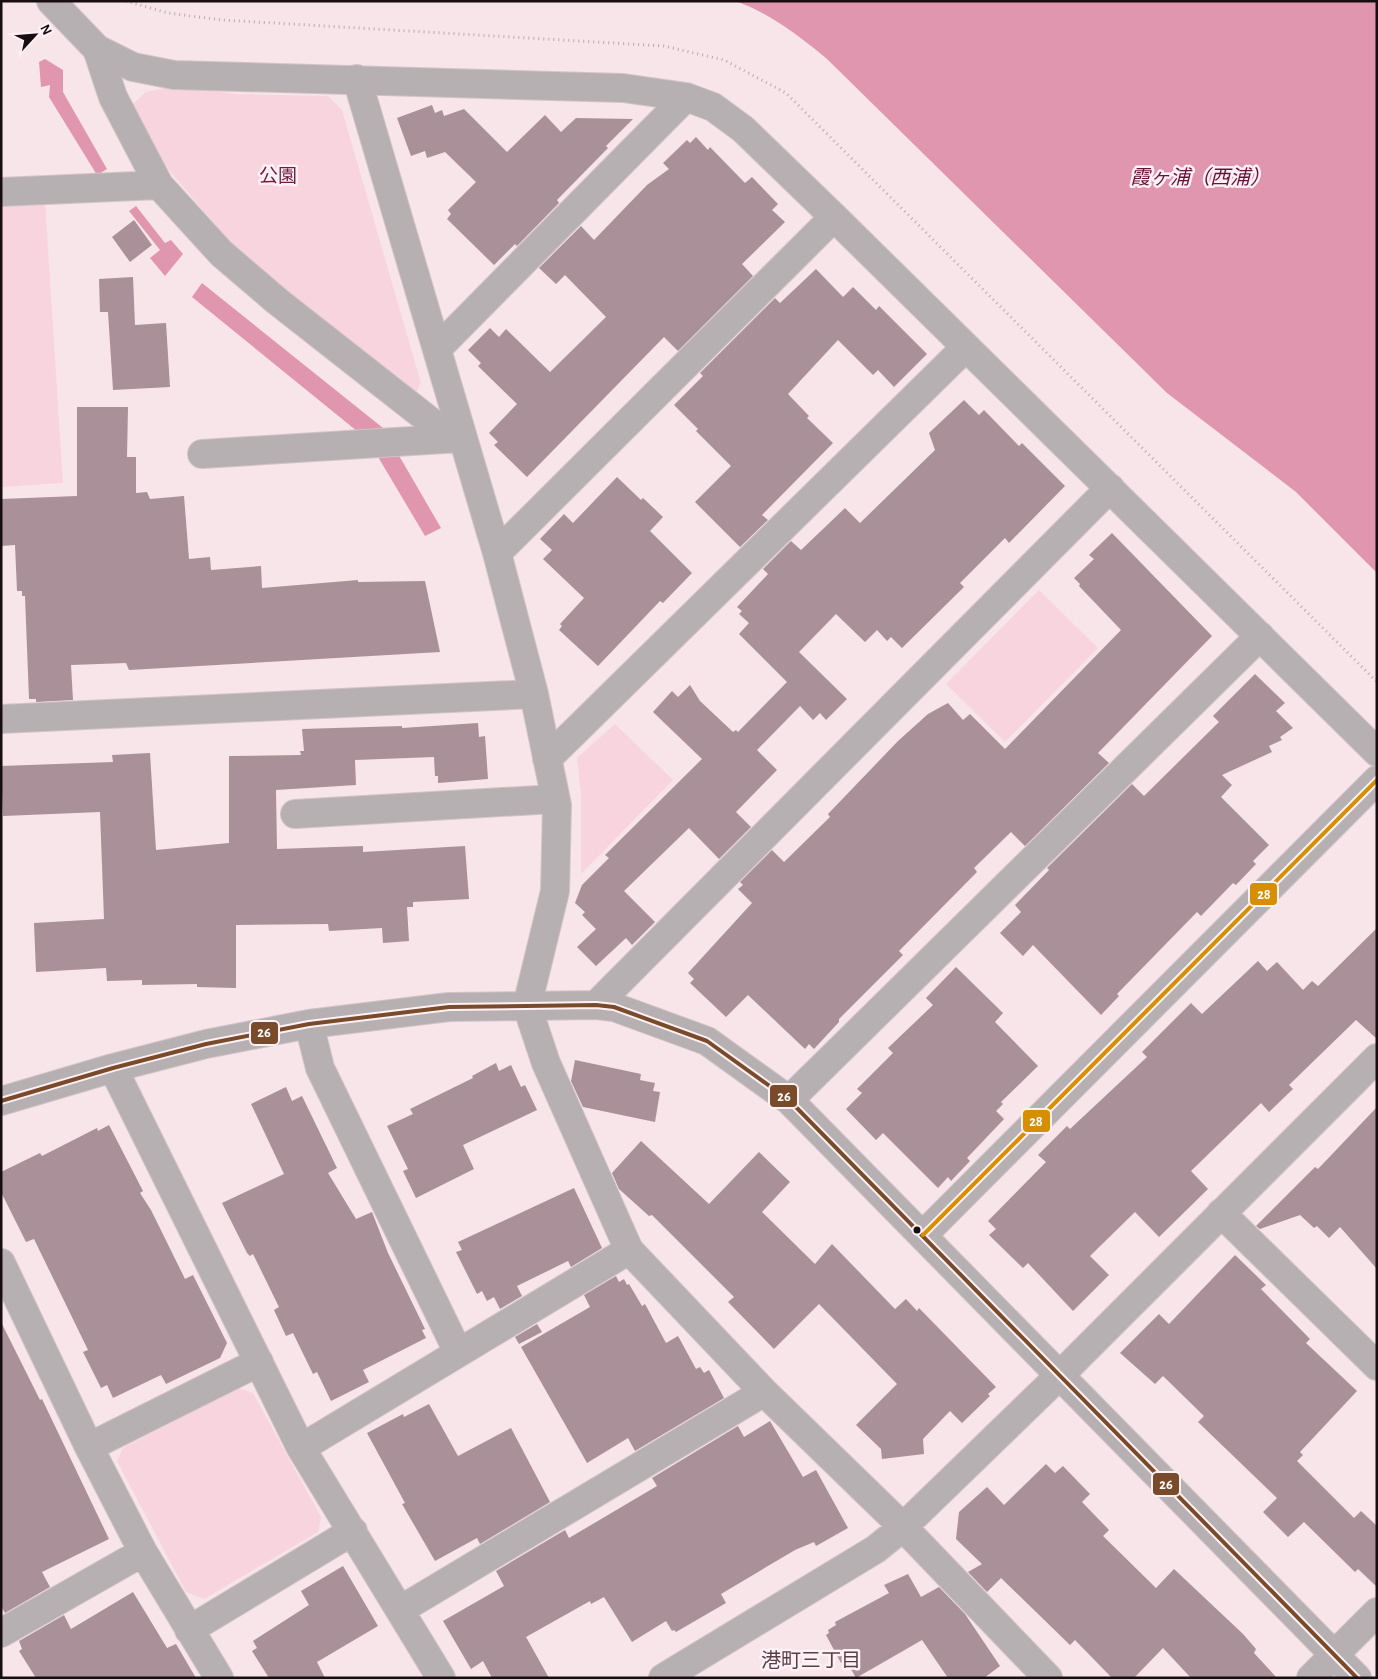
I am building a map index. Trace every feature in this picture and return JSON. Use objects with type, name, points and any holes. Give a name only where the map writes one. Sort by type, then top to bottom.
[{"type":"street","points":[[51,1],[97,49],[133,66],[174,75],[623,88],[686,97],[713,107],[743,129],[834,217],[1377,752]]},
{"type":"street","points":[[97,49],[113,97],[159,184],[221,253],[277,301],[436,425],[462,438]]},
{"type":"street","points":[[357,79],[497,553],[534,694],[555,799],[555,891],[528,1006],[546,1063],[629,1250],[764,1392],[903,1527],[1045,1677]]},
{"type":"street","points":[[438,348],[686,97]]},
{"type":"street","points":[[1,192],[159,184]]},
{"type":"street","points":[[497,553],[834,217]]},
{"type":"street","points":[[547,759],[966,347]]},
{"type":"street","points":[[202,454],[462,438]]},
{"type":"street","points":[[596,1004],[1110,488]]},
{"type":"street","points":[[789,1100],[1260,636]]},
{"type":"street","points":[[1,719],[534,694]]},
{"type":"street","points":[[923,1234],[1377,780]]},
{"type":"street","points":[[295,814],[555,799]]},
{"type":"street","points":[[1,1101],[112,1068],[206,1044],[309,1024],[449,1006],[596,1004],[614,1007],[707,1041],[789,1100],[1061,1374],[1357,1678]]},
{"type":"street","points":[[309,1024],[320,1068],[458,1352]]},
{"type":"street","points":[[663,1678],[876,1549],[903,1527],[1061,1374],[1221,1213],[1375,1063]]},
{"type":"street","points":[[112,1068],[301,1448],[441,1678]]},
{"type":"street","points":[[1221,1213],[1377,1366]]},
{"type":"street","points":[[301,1448],[629,1250]]},
{"type":"street","points":[[1,1263],[89,1447],[143,1552],[220,1678]]},
{"type":"street","points":[[89,1447],[259,1362]]},
{"type":"street","points":[[400,1610],[764,1392]]},
{"type":"street","points":[[189,1630],[352,1531]]},
{"type":"street","points":[[1,1633],[143,1552]]},
{"type":"street","points":[[1311,1678],[1377,1612]]},
{"type":"green space","name":"公園","points":[[173,86],[236,94],[328,96],[342,110],[421,383],[415,394],[235,248],[168,169],[133,104],[146,92]]},
{"type":"green space","points":[[45,202],[63,483],[1,487],[1,204]]},
{"type":"green space","points":[[1039,590],[1098,648],[1005,742],[946,684]]},
{"type":"green space","points":[[615,724],[673,780],[581,874],[581,794],[577,758]]},
{"type":"green space","points":[[238,1388],[253,1393],[321,1517],[318,1532],[204,1599],[186,1592],[117,1461],[123,1448]]},
{"type":"water","name":"霞ヶ浦（西浦）","points":[[735,1],[1377,1],[1377,573],[1296,492],[1167,393],[827,59],[772,19]]},
{"type":"water","points":[[45,59],[63,70],[63,92],[107,169],[97,175],[49,97],[50,85],[41,87],[39,62]]},
{"type":"water","points":[[136,206],[165,243],[171,240],[183,254],[165,276],[150,258],[160,250],[129,211]]},
{"type":"water","points":[[202,283],[383,428],[441,528],[425,536],[368,440],[192,297]]},
{"type":"building","points":[[432,105],[435,113],[442,110],[444,116],[464,109],[507,152],[545,115],[561,132],[576,118],[633,119],[606,146],[608,148],[557,200],[559,203],[517,246],[515,244],[494,265],[447,219],[451,214],[448,210],[476,182],[445,152],[427,158],[425,151],[411,156],[397,118]]},
{"type":"building","points":[[696,137],[708,150],[710,147],[745,183],[752,177],[778,204],[772,210],[785,222],[742,264],[753,276],[678,351],[664,337],[527,477],[494,445],[498,442],[489,433],[517,404],[478,366],[481,363],[468,350],[490,328],[499,337],[506,329],[550,372],[606,317],[565,275],[556,284],[539,268],[581,226],[594,240],[647,185],[669,169],[663,163],[687,140],[690,143]]},
{"type":"building","points":[[134,220],[152,245],[130,262],[112,237]]},
{"type":"building","points":[[816,269],[843,297],[853,287],[876,310],[879,306],[927,354],[894,387],[878,370],[873,375],[838,340],[788,394],[809,416],[807,418],[833,443],[762,515],[768,520],[740,547],[695,502],[731,466],[696,431],[698,429],[674,405],[703,376],[700,373],[775,298],[780,303]]},
{"type":"building","points":[[133,277],[135,325],[166,323],[170,387],[113,390],[108,312],[100,312],[99,279]]},
{"type":"building","points":[[964,400],[979,415],[984,410],[1019,446],[1022,443],[1065,486],[1009,543],[1005,538],[960,583],[964,587],[902,648],[891,637],[887,641],[877,630],[865,642],[836,614],[799,652],[847,699],[826,720],[820,713],[813,720],[800,706],[757,750],[777,770],[736,812],[751,827],[719,859],[689,828],[624,891],[655,922],[632,945],[626,938],[596,966],[577,947],[596,929],[582,915],[585,912],[575,903],[582,885],[609,858],[605,855],[702,759],[653,712],[672,691],[678,697],[690,685],[700,701],[733,732],[736,730],[738,732],[787,682],[739,634],[749,623],[739,614],[742,611],[737,607],[768,574],[763,569],[791,541],[801,550],[845,508],[860,523],[935,450],[929,433]]},
{"type":"building","points":[[77,407],[128,407],[127,457],[136,457],[136,493],[147,492],[150,499],[184,496],[189,559],[210,557],[211,570],[261,566],[262,588],[358,580],[358,582],[425,581],[440,652],[129,670],[126,663],[71,665],[73,700],[36,702],[36,699],[29,699],[25,596],[22,596],[22,591],[17,591],[15,545],[1,546],[1,499],[77,496]]},
{"type":"building","points":[[617,477],[641,500],[643,498],[663,517],[650,531],[692,573],[663,603],[660,601],[598,666],[559,630],[562,626],[560,624],[584,598],[543,559],[552,550],[540,539],[564,514],[573,523]]},
{"type":"building","points":[[1112,533],[1212,636],[1098,753],[1109,763],[1025,846],[1011,832],[974,868],[977,872],[899,951],[903,955],[839,1019],[839,1022],[814,1049],[809,1044],[805,1049],[748,995],[726,1017],[690,983],[694,979],[688,973],[752,903],[738,889],[743,885],[740,882],[772,850],[784,862],[830,817],[828,814],[898,741],[928,714],[948,703],[963,720],[970,714],[1005,749],[1121,630],[1079,586],[1080,584],[1074,578],[1094,559],[1089,555]]},
{"type":"building","points":[[1255,674],[1285,703],[1276,711],[1293,728],[1280,737],[1282,740],[1269,746],[1272,752],[1222,775],[1232,785],[1221,797],[1269,845],[1253,861],[1256,864],[1236,885],[1233,883],[1201,916],[1197,912],[1117,994],[1119,996],[1101,1015],[1033,945],[1023,956],[1000,933],[1021,912],[1015,905],[1049,870],[1047,868],[1132,784],[1144,796],[1219,722],[1213,716]]},
{"type":"building","points":[[478,723],[479,737],[485,736],[488,779],[438,783],[438,776],[435,776],[434,757],[355,760],[356,785],[276,790],[277,849],[363,846],[363,852],[465,846],[469,899],[413,902],[413,907],[407,907],[409,941],[383,943],[382,928],[329,931],[328,924],[236,925],[236,988],[197,987],[197,984],[142,985],[142,980],[107,981],[106,968],[36,972],[34,923],[104,919],[100,812],[3,816],[1,766],[113,762],[112,755],[150,753],[156,850],[229,843],[229,756],[301,755],[300,751],[304,751],[302,729],[402,726],[402,728]]},
{"type":"building","points":[[1377,928],[1377,1039],[1356,1020],[1289,1085],[1293,1089],[1269,1112],[1261,1103],[1191,1171],[1208,1189],[1159,1237],[1135,1212],[1090,1256],[1109,1275],[1073,1311],[1028,1263],[1023,1268],[989,1235],[996,1229],[988,1221],[1046,1162],[1038,1155],[1067,1126],[1070,1129],[1147,1057],[1142,1052],[1191,1003],[1202,1014],[1258,961],[1267,971],[1277,962],[1303,990],[1312,981],[1318,986]]},
{"type":"building","points":[[956,967],[1003,1013],[995,1022],[1038,1066],[1001,1102],[1003,1104],[996,1111],[1004,1119],[967,1158],[970,1161],[951,1181],[948,1177],[938,1188],[883,1133],[876,1140],[846,1109],[862,1093],[857,1089],[893,1053],[888,1048],[933,1005],[926,998]]},
{"type":"building","points":[[575,1060],[641,1074],[640,1080],[655,1083],[653,1091],[660,1092],[655,1122],[583,1107],[571,1081]]},
{"type":"building","points":[[496,1063],[499,1071],[511,1065],[521,1087],[525,1085],[537,1110],[463,1145],[474,1169],[416,1198],[403,1171],[408,1169],[387,1126],[413,1114],[410,1109],[473,1078],[472,1076]]},
{"type":"building","points":[[286,1087],[292,1101],[302,1096],[337,1168],[328,1173],[356,1219],[372,1212],[388,1253],[425,1329],[422,1330],[426,1338],[363,1370],[369,1382],[331,1401],[317,1372],[313,1374],[293,1333],[286,1336],[274,1310],[279,1307],[253,1254],[250,1256],[247,1253],[222,1203],[284,1174],[251,1104]]},
{"type":"building","points":[[1377,1107],[1377,1269],[1340,1227],[1329,1238],[1317,1226],[1314,1228],[1300,1215],[1260,1229],[1256,1226],[1315,1167],[1318,1169]]},
{"type":"building","points":[[109,1125],[143,1191],[140,1193],[151,1210],[185,1279],[193,1275],[227,1343],[220,1358],[166,1384],[161,1375],[113,1398],[107,1385],[101,1388],[83,1352],[88,1350],[34,1239],[26,1242],[1,1192],[1,1172],[40,1153],[42,1156],[97,1128],[98,1131]]},
{"type":"building","points":[[641,1141],[709,1204],[759,1152],[790,1182],[762,1212],[815,1264],[832,1244],[895,1309],[906,1299],[917,1311],[919,1308],[996,1387],[988,1394],[990,1396],[962,1423],[950,1411],[923,1439],[924,1454],[882,1459],[881,1449],[856,1425],[897,1384],[819,1304],[774,1349],[728,1302],[734,1297],[652,1215],[649,1216],[619,1189],[612,1173]]},
{"type":"building","points":[[574,1188],[602,1248],[571,1267],[568,1261],[517,1286],[522,1296],[500,1309],[494,1297],[487,1301],[482,1291],[477,1294],[456,1252],[462,1250],[458,1242]]},
{"type":"building","points":[[1235,1255],[1266,1285],[1261,1289],[1310,1339],[1306,1343],[1357,1391],[1300,1452],[1303,1455],[1297,1461],[1354,1518],[1361,1511],[1377,1526],[1377,1587],[1358,1569],[1355,1572],[1304,1522],[1288,1537],[1263,1512],[1277,1498],[1198,1422],[1204,1416],[1163,1376],[1155,1384],[1120,1353],[1159,1314],[1169,1324]]},
{"type":"building","points":[[616,1276],[619,1282],[624,1279],[627,1285],[629,1284],[642,1306],[645,1304],[666,1343],[678,1336],[696,1369],[700,1367],[704,1373],[709,1370],[724,1398],[635,1451],[628,1438],[587,1463],[521,1347],[590,1307],[584,1295]]},
{"type":"building","points":[[1,1322],[40,1400],[42,1399],[109,1539],[42,1572],[50,1587],[5,1613],[1,1606]]},
{"type":"building","points":[[537,1324],[542,1332],[519,1344],[515,1337]]},
{"type":"building","points":[[429,1404],[458,1456],[511,1428],[550,1502],[480,1544],[477,1538],[435,1561],[402,1504],[405,1503],[367,1433],[403,1414],[404,1417]]},
{"type":"building","points":[[770,1421],[803,1477],[816,1470],[848,1528],[816,1546],[814,1542],[795,1550],[721,1594],[726,1603],[676,1632],[672,1631],[666,1621],[632,1642],[604,1597],[591,1604],[590,1601],[526,1637],[549,1678],[492,1678],[483,1661],[471,1669],[443,1621],[504,1586],[496,1571],[565,1530],[569,1538],[657,1486],[652,1478],[738,1426],[744,1437]]},
{"type":"building","points":[[1046,1464],[1055,1473],[1063,1466],[1090,1494],[1082,1502],[1109,1530],[1103,1536],[1156,1588],[1174,1569],[1243,1634],[1256,1649],[1254,1653],[1277,1678],[1191,1678],[1163,1648],[1134,1678],[1112,1678],[1075,1640],[1070,1645],[1001,1578],[987,1592],[968,1572],[982,1564],[956,1539],[959,1512],[987,1487],[1004,1505]]},
{"type":"building","points":[[343,1566],[378,1626],[317,1662],[325,1678],[269,1678],[252,1651],[257,1648],[253,1641],[309,1605],[301,1591]]},
{"type":"building","points":[[908,1574],[921,1597],[939,1587],[965,1614],[1000,1666],[984,1678],[948,1678],[922,1640],[856,1678],[846,1660],[841,1663],[826,1635],[829,1633],[828,1630],[836,1625],[835,1622],[889,1593],[884,1585]]},
{"type":"building","points":[[133,1592],[167,1648],[176,1644],[196,1678],[36,1678],[19,1651],[22,1649],[19,1641],[64,1615],[71,1629]]},
{"type":"transit line","name":"28","points":[[923,1235],[1377,780]]},
{"type":"transit line","name":"26","points":[[1,1101],[113,1068],[206,1044],[309,1024],[449,1007],[596,1005],[614,1007],[707,1041],[789,1100],[1357,1678]]},
{"type":"district","name":"港町三丁目","points":[[811,1661]]}]
